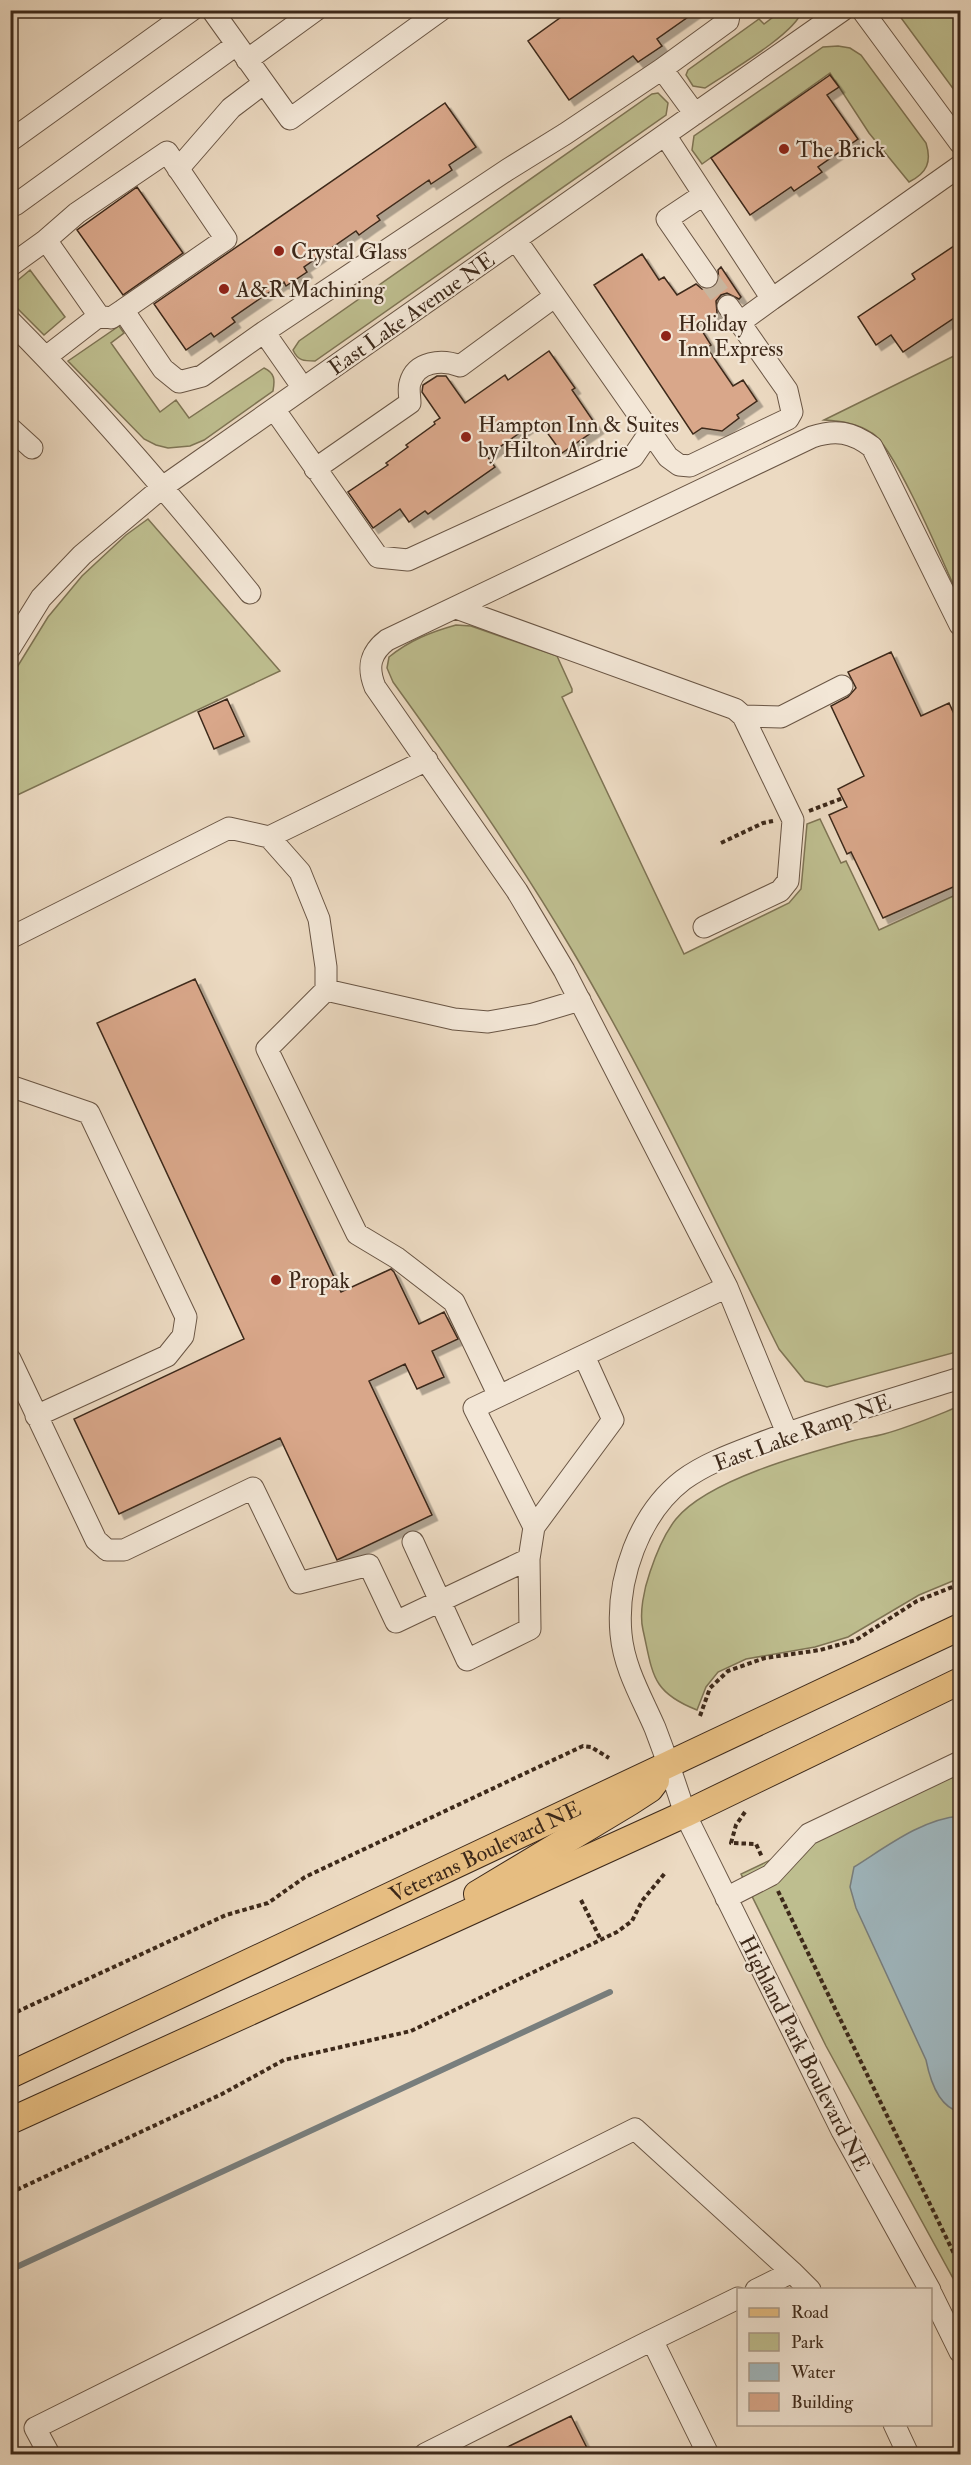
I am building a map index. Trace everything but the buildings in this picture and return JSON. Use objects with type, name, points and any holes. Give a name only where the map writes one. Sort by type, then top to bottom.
[{"type":"main road","name":"Veterans Boulevard NE","points":[[10,2075],[960,1627]]},
{"type":"main road","points":[[10,2121],[685,1814],[960,1681]]},
{"type":"main road","points":[[381,1953],[650,1789],[669,1764]]},
{"type":"street","points":[[10,141],[192,10]]},
{"type":"street","points":[[212,10],[290,119],[441,10]]},
{"type":"street","points":[[10,198],[15,205],[242,52],[316,10]]},
{"type":"street","points":[[123,310],[163,369],[179,382],[202,376],[264,332],[662,69],[728,21],[730,10]]},
{"type":"street","name":"East Lake Avenue NE","points":[[10,648],[41,598],[82,555],[164,486],[843,10]]},
{"type":"street","points":[[862,10],[960,143]]},
{"type":"street","points":[[662,69],[695,114]]},
{"type":"street","points":[[178,169],[231,108],[264,83]]},
{"type":"street","points":[[665,135],[772,299]]},
{"type":"street","points":[[10,266],[46,240],[77,213],[167,152],[226,239],[111,318],[99,316],[46,240]]},
{"type":"street","points":[[516,240],[668,457],[679,465],[690,466],[788,419],[792,412],[787,390],[734,314],[772,299],[960,166]]},
{"type":"street","points":[[703,195],[667,219],[707,277]]},
{"type":"street","points":[[315,469],[410,403],[409,385],[414,374],[429,364],[447,361],[460,366],[554,297]]},
{"type":"street","points":[[46,357],[99,316]]},
{"type":"street","points":[[10,321],[164,486],[250,593]]},
{"type":"street","points":[[264,332],[303,388]]},
{"type":"street","points":[[274,409],[378,557],[408,560],[633,457],[650,432]]},
{"type":"street","points":[[10,428],[32,448]]},
{"type":"street","points":[[787,1433],[727,1287],[580,1000],[516,891],[375,687],[370,667],[377,648],[387,640],[812,437],[829,432],[845,432],[858,437],[872,447],[960,625]]},
{"type":"street","points":[[456,608],[735,709],[743,716],[793,820],[788,881],[780,891],[704,927]]},
{"type":"street","points":[[743,716],[781,717],[842,686]]},
{"type":"street","points":[[269,837],[427,760]]},
{"type":"street","points":[[10,938],[229,828],[269,837],[300,872],[319,919],[326,967],[326,990],[267,1049],[357,1234],[397,1258],[454,1302],[500,1396]]},
{"type":"street","points":[[326,990],[454,1019],[488,1022],[533,1014],[580,1000]]},
{"type":"street","points":[[10,1086],[89,1113],[186,1317],[183,1336],[166,1356],[36,1416]]},
{"type":"street","points":[[534,1527],[474,1408],[727,1287]]},
{"type":"street","points":[[413,1542],[467,1660],[530,1629],[529,1559],[534,1527],[612,1420],[584,1356]]},
{"type":"street","points":[[10,1359],[96,1540],[107,1550],[124,1550],[253,1488],[299,1583],[369,1565],[396,1622],[529,1559]]},
{"type":"street","name":"East Lake Ramp NE","points":[[685,1814],[669,1764],[634,1684],[621,1635],[621,1601],[627,1571],[637,1540],[658,1504],[683,1480],[709,1464],[787,1433],[960,1378]]},
{"type":"street","points":[[726,1898],[771,1875],[809,1834],[960,1762]]},
{"type":"street","name":"Highland Park Boulevard NE","points":[[685,1814],[842,2131],[929,2288]]},
{"type":"street","points":[[49,2454],[35,2428],[635,2129],[809,2288]]},
{"type":"street","points":[[758,2288],[792,2272]]},
{"type":"street","name":"Highland Park Boulevard NE","points":[[932,2294],[960,2352]]},
{"type":"street","points":[[424,2454],[737,2298]]},
{"type":"street","points":[[652,2340],[708,2454]]},
{"type":"street","points":[[895,2426],[908,2454]]},
{"type":"path","points":[[700,1716],[710,1688],[728,1671],[765,1658],[820,1650],[856,1640],[917,1600],[960,1584]]},
{"type":"path","points":[[10,2015],[226,1915],[268,1904],[304,1877],[583,1746],[591,1747],[609,1758]]},
{"type":"path","points":[[745,1812],[736,1825],[731,1844],[756,1844],[960,2266]]},
{"type":"path","points":[[10,2193],[222,2094],[284,2060],[411,2031],[601,1940],[632,1921],[642,1900],[665,1873]]},
{"type":"path","points":[[581,1900],[601,1940]]},
{"type":"green space","points":[[778,11],[802,11],[797,20],[774,42],[705,88],[693,86],[686,75],[688,70],[759,19],[764,24]]},
{"type":"green space","points":[[896,11],[954,11],[960,21],[960,98]]},
{"type":"green space","points":[[823,47],[850,48],[861,55],[926,143],[928,161],[920,175],[909,182],[869,133],[830,73],[702,164],[692,150],[694,136]]},
{"type":"green space","points":[[658,93],[668,103],[666,115],[315,361],[302,360],[295,354],[293,350],[299,341],[652,94]]},
{"type":"green space","points":[[30,270],[65,317],[44,335],[11,302],[11,286]]},
{"type":"green space","points":[[119,326],[124,333],[111,343],[160,412],[176,400],[189,418],[264,368],[273,377],[273,391],[204,440],[190,446],[168,448],[156,445],[144,439],[68,361]]},
{"type":"green space","points":[[960,353],[960,600],[919,510],[882,443],[872,433],[861,427],[824,420]]},
{"type":"green space","points":[[148,519],[280,671],[11,798],[11,677],[48,617],[82,576],[126,535]]},
{"type":"green space","points":[[456,625],[471,626],[557,656],[572,689],[572,692],[562,697],[684,954],[789,903],[801,889],[807,824],[820,819],[841,863],[846,861],[879,930],[960,893],[960,1351],[827,1387],[805,1381],[779,1349],[653,1098],[572,950],[530,881],[393,682],[387,668],[389,657],[421,637]]},
{"type":"green space","points":[[960,1406],[960,1578],[919,1595],[848,1637],[815,1647],[746,1659],[718,1672],[706,1687],[697,1710],[682,1703],[662,1688],[656,1680],[649,1659],[642,1623],[642,1609],[646,1586],[655,1558],[676,1519],[710,1492],[758,1470],[832,1446],[894,1431]]},
{"type":"green space","points":[[960,1770],[960,2291],[826,2046],[741,1874]]},
{"type":"water","points":[[960,1816],[960,2112],[946,2105],[936,2092],[926,2060],[856,1908],[850,1887],[854,1867],[918,1828],[946,1818]]},
{"type":"waterway","points":[[10,2270],[610,1992]]},
{"type":"tunnel","points":[[707,277],[728,306]]},
{"type":"place","name":"The Brick","points":[[784,149]]},
{"type":"place","name":"Crystal Glass","points":[[279,251]]},
{"type":"place","name":"A&R Machining","points":[[224,289]]},
{"type":"place","name":"Holiday Inn Express","points":[[666,336]]},
{"type":"place","name":"Hampton Inn & Suites by Hilton Airdrie","points":[[466,437]]},
{"type":"place","name":"Propak","points":[[276,1280]]}]
